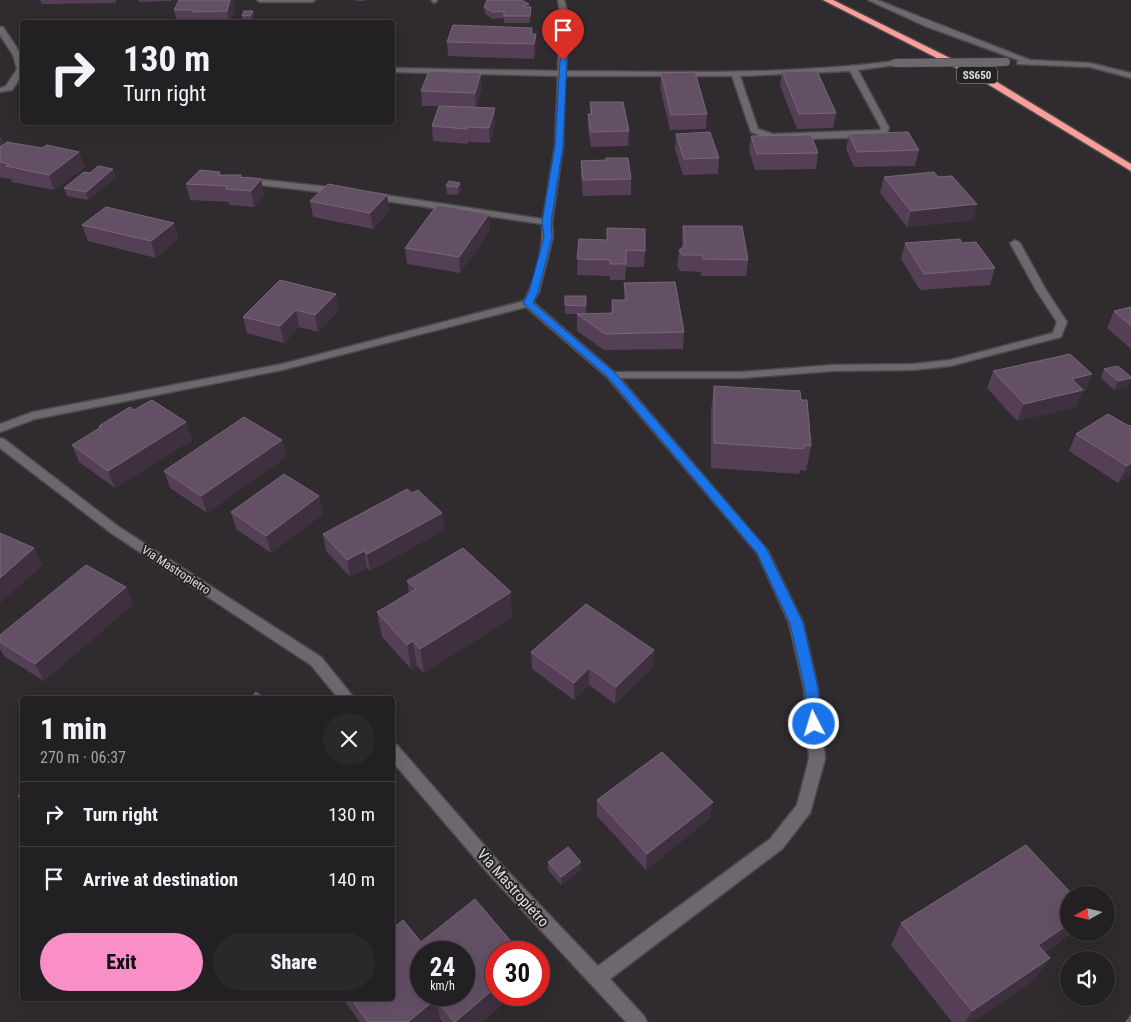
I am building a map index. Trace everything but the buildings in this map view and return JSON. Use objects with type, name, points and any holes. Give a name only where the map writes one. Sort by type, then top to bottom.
[{"type":"highway","name":"SS650","points":[[827,0],[988,81],[1131,167]]},
{"type":"street","points":[[260,0],[312,0]]},
{"type":"street","points":[[0,428],[33,416],[282,367],[528,303],[534,292],[548,237],[547,222],[559,146],[564,13],[561,0]]},
{"type":"street","points":[[871,0],[1027,62]]},
{"type":"street","points":[[0,28],[17,55],[20,66]]},
{"type":"street","points":[[395,70],[563,74],[735,73],[853,68],[896,63],[1027,62],[1094,65],[1111,68],[1131,76]]},
{"type":"street","points":[[735,73],[754,130],[763,135],[772,137],[875,134],[883,132],[886,128],[853,68]]},
{"type":"street","points":[[0,90],[9,88],[20,71]]},
{"type":"street","points":[[239,180],[357,194],[547,222]]},
{"type":"street","points":[[611,375],[742,375],[832,368],[913,367],[950,363],[1057,335],[1062,322],[1041,290],[1015,243]]},
{"type":"street","points":[[528,303],[611,375],[762,551],[796,623],[811,689],[817,759],[804,808],[776,844],[596,978]]},
{"type":"street","name":"Via Mastropietro","points":[[0,442],[114,530],[316,661],[345,696]]},
{"type":"street","name":"Via Mastropietro","points":[[395,753],[492,866],[638,1022]]},
{"type":"route","points":[[563,60],[559,146],[547,222],[548,237],[534,292],[528,303],[611,375],[762,551],[796,623],[811,689],[814,724]]}]
